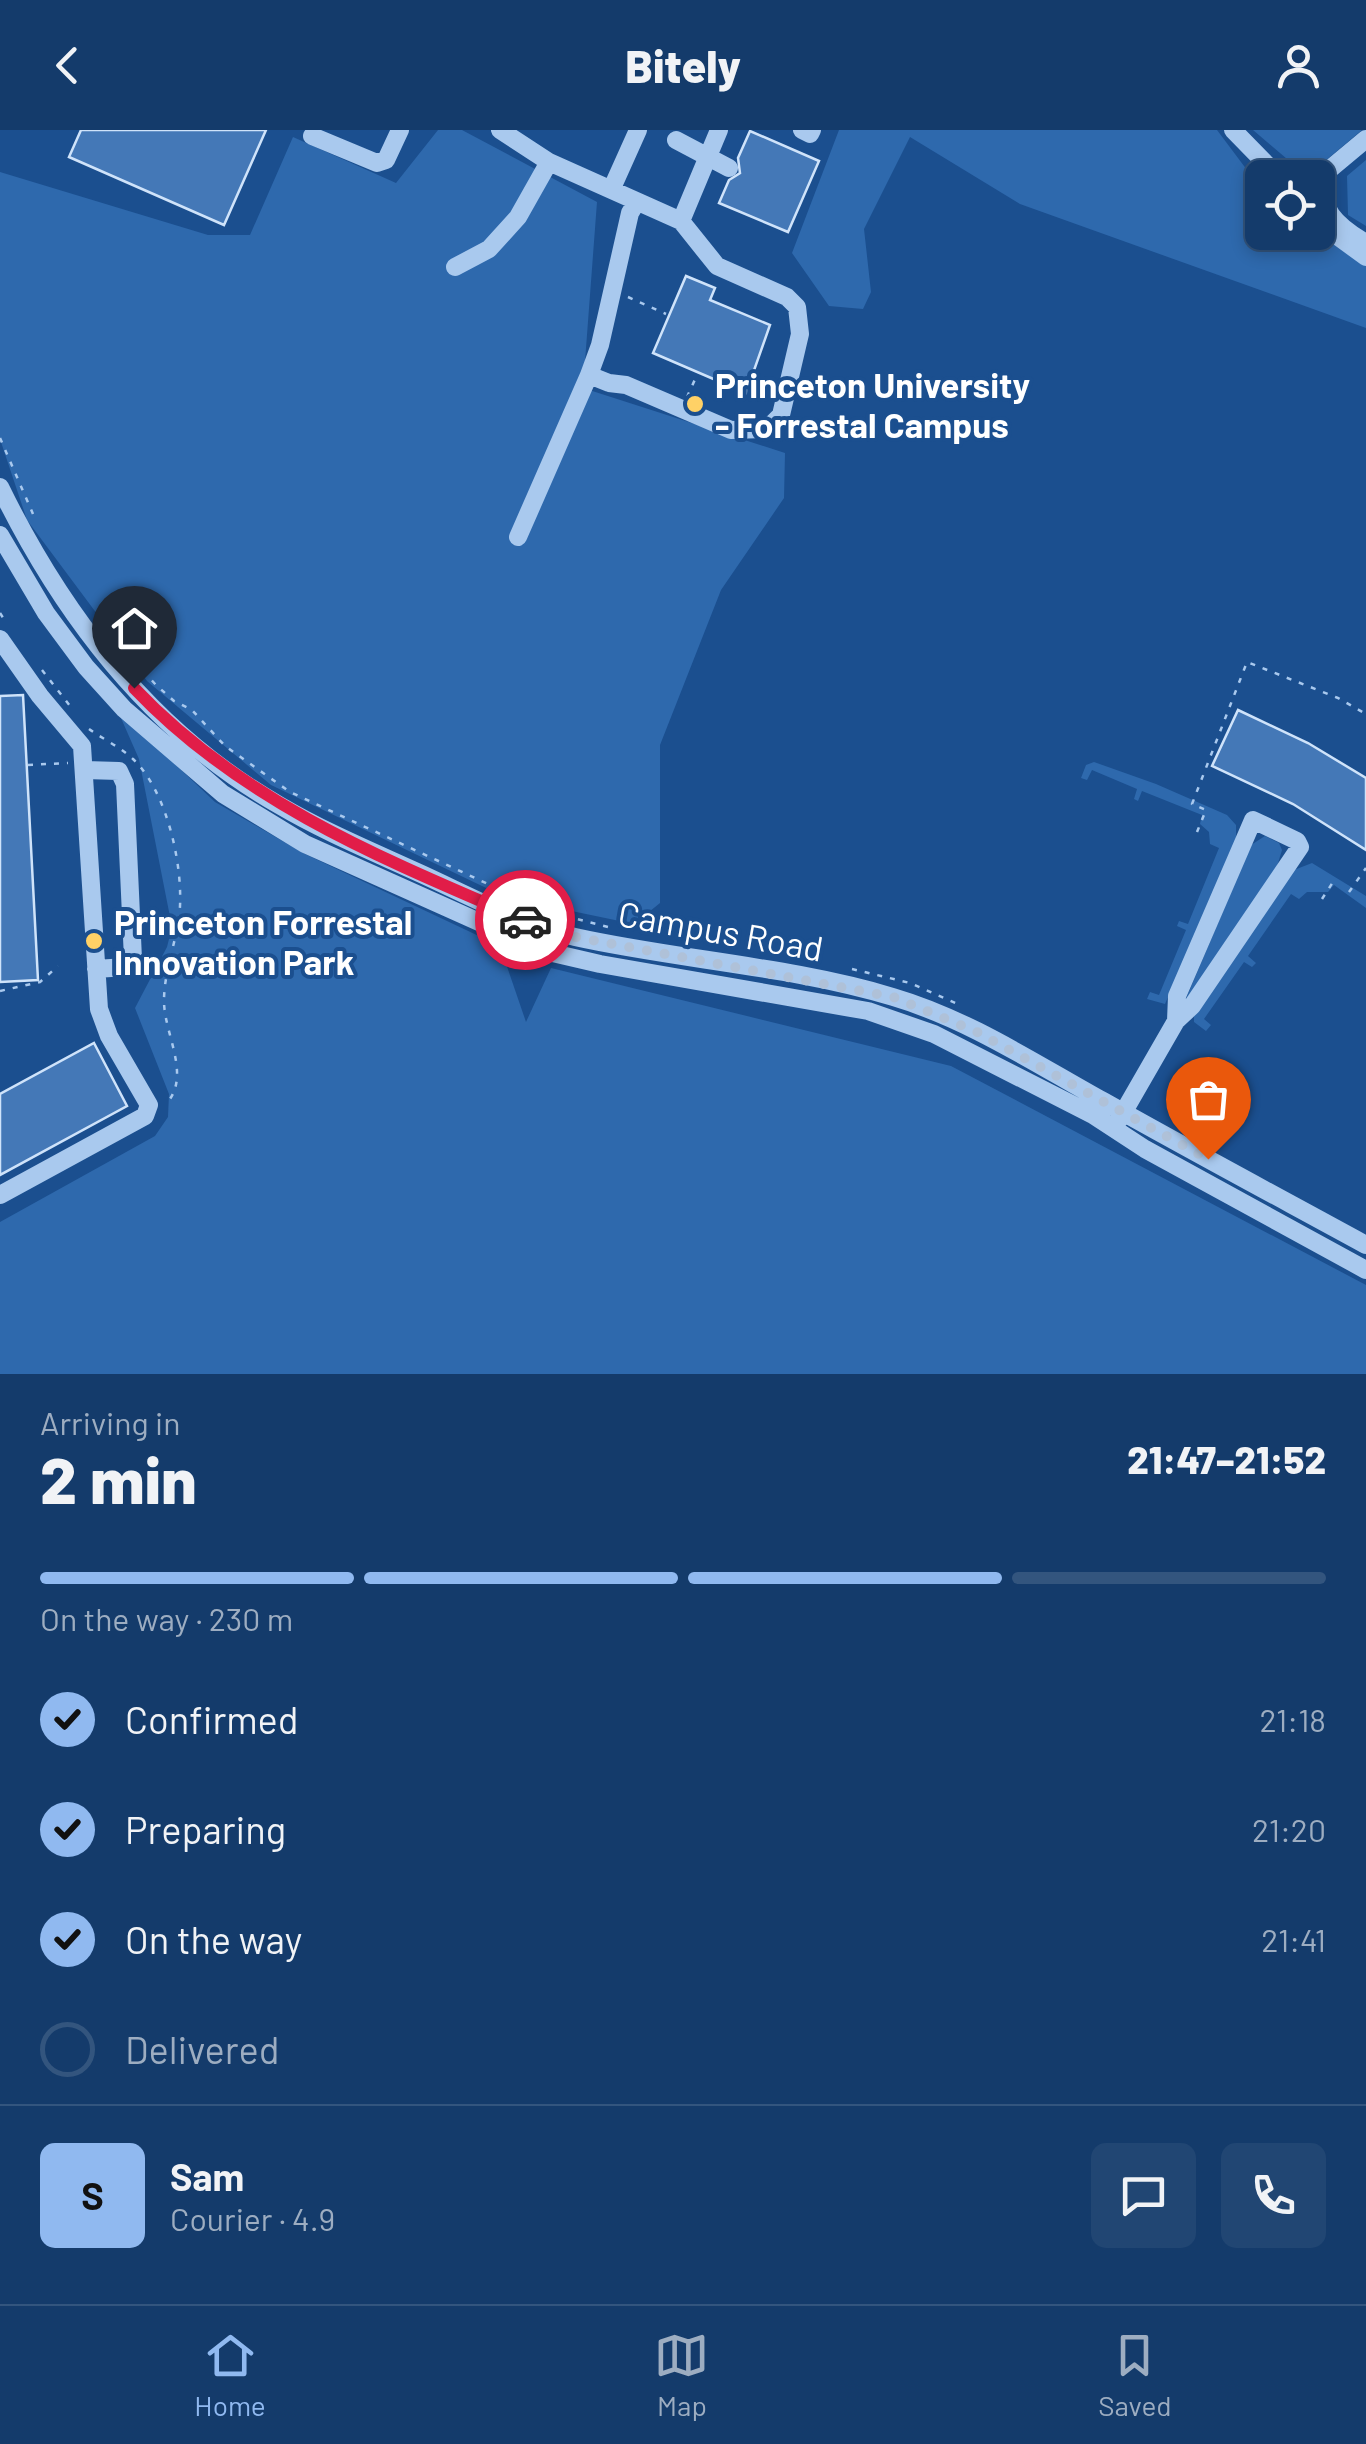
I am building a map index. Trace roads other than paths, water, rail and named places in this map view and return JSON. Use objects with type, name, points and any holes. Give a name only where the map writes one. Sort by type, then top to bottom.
[{"type":"street","points":[[312,136],[376,163],[386,160],[400,130]]},
{"type":"street","points":[[500,130],[549,162],[681,221],[717,266],[787,297],[797,307],[800,334],[780,415],[767,429],[731,430],[626,385],[589,375]]},
{"type":"street","points":[[612,188],[638,130]]},
{"type":"street","points":[[681,221],[719,130]]},
{"type":"street","points":[[802,130],[810,134],[812,130]]},
{"type":"street","points":[[1233,130],[1262,160]]},
{"type":"street","points":[[1335,164],[1366,139]]},
{"type":"street","points":[[676,140],[729,168]]},
{"type":"street","points":[[455,267],[489,249],[518,217],[549,162]]},
{"type":"street","points":[[518,537],[600,345],[630,213],[636,203]]},
{"type":"street","points":[[1335,219],[1366,243]]},
{"type":"street","points":[[1335,235],[1366,258]]},
{"type":"street","name":"Campus Road","points":[[0,487],[63,601],[109,662],[159,714],[213,760],[276,804],[343,839],[570,936],[850,986],[938,1013],[1366,1270]]},
{"type":"street","name":"Campus Road","points":[[0,535],[46,614],[86,668],[124,709],[223,794],[306,844],[544,951],[868,1011],[904,1022],[1119,1121],[1366,1245]]},
{"type":"street","points":[[0,639],[82,746],[101,1017],[149,1105],[145,1116],[0,1196]]},
{"type":"street","points":[[85,770],[119,771],[125,784],[133,959],[126,967],[96,969]]},
{"type":"street","points":[[1119,1121],[1176,1021],[1192,1006],[1300,848],[1297,841],[1253,820],[1177,996],[1176,1021]]},
{"type":"place","name":"Princeton University - Forrestal Campus","points":[[695,404]]},
{"type":"place","name":"Princeton Forrestal Innovation Park","points":[[94,941]]}]
